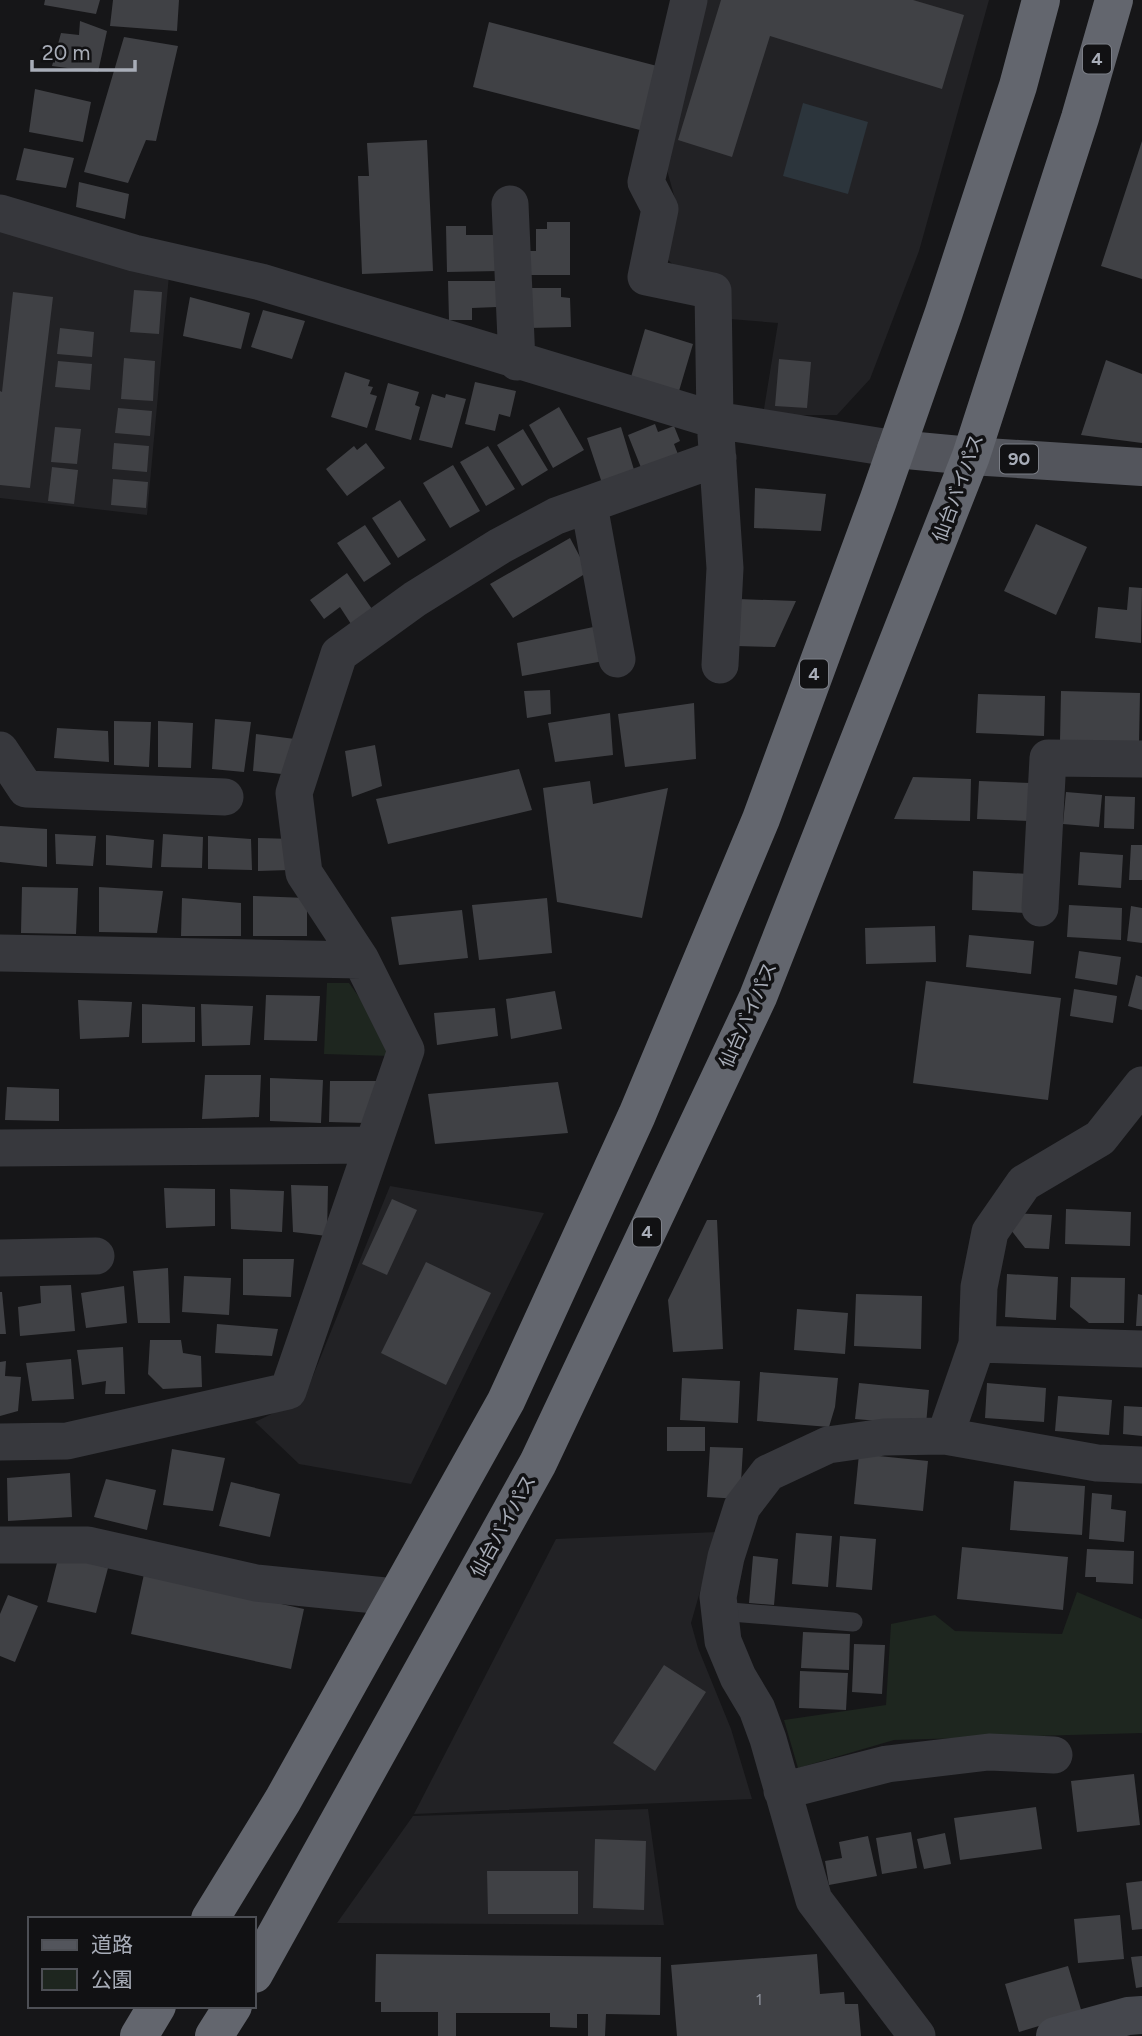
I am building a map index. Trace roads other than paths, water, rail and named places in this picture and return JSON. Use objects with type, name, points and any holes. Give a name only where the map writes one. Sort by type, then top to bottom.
[{"type":"highway","name":"4","points":[[211,1917],[283,1800],[506,1401],[637,1115],[761,819],[896,449],[1018,86],[1041,0]]},
{"type":"highway","name":"仙台バイパス","points":[[256,1969],[538,1463],[758,997],[971,456],[1080,118],[1114,0]]},
{"type":"highway","points":[[139,2036],[156,2008]]},
{"type":"highway","points":[[214,2036],[232,2008]]},
{"type":"main road","name":"90","points":[[896,449],[1142,467]]},
{"type":"street","points":[[689,0],[646,182],[660,209],[646,277],[713,291],[715,420],[725,568],[720,665]]},
{"type":"street","points":[[510,204],[517,362]]},
{"type":"street","points":[[0,213],[134,253],[261,282],[715,420],[896,449]]},
{"type":"street","points":[[0,1443],[67,1441],[288,1391],[406,1050],[360,960],[304,873],[294,793],[340,654],[415,599],[500,546],[556,516],[718,458]]},
{"type":"street","points":[[589,505],[617,659]]},
{"type":"street","points":[[0,750],[26,789],[225,797]]},
{"type":"street","points":[[1040,908],[1048,758],[1142,759]]},
{"type":"street","points":[[0,953],[360,960]]},
{"type":"street","points":[[945,1436],[977,1344],[979,1287],[990,1232],[1024,1183],[1100,1138],[1142,1085]]},
{"type":"street","points":[[0,1148],[373,1145]]},
{"type":"street","points":[[0,1258],[96,1256]]},
{"type":"street","points":[[977,1344],[1142,1349]]},
{"type":"street","points":[[916,2036],[814,1900],[768,1739],[757,1709],[738,1677],[723,1641],[718,1597],[726,1557],[742,1507],[768,1473],[828,1445],[884,1437],[945,1436],[1097,1463],[1142,1465]]},
{"type":"street","points":[[0,1545],[88,1545],[256,1583],[395,1597]]},
{"type":"street","points":[[782,1791],[887,1764],[989,1752],[1054,1755]]},
{"type":"street","points":[[1055,2036],[1128,2016],[1142,2015]]},
{"type":"lane","points":[[719,1611],[853,1622]]}]
